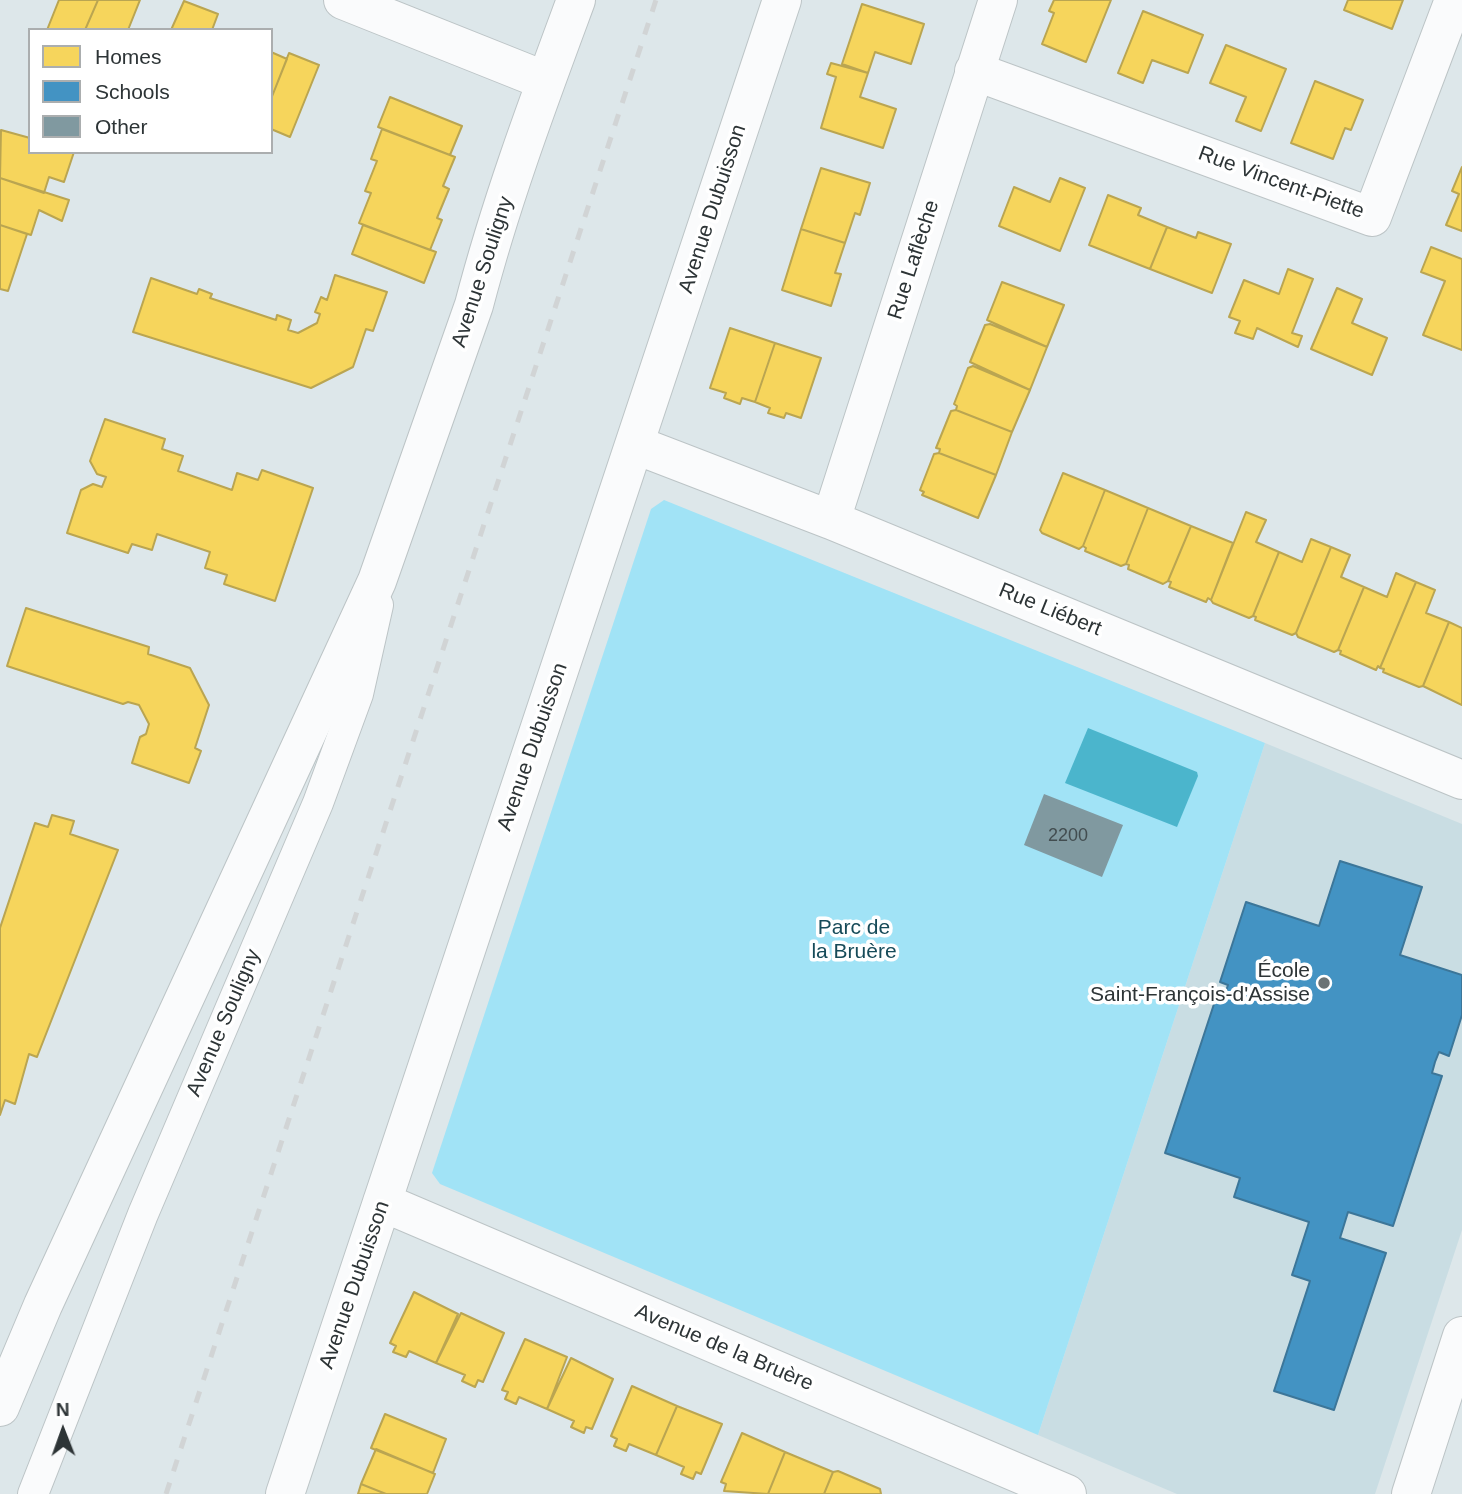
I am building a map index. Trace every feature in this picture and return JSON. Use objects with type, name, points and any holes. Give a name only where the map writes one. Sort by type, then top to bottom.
[{"type":"street","points":[[343,0],[546,81]]},
{"type":"street","name":"Avenue Souligny","points":[[0,1407],[43,1305],[364,610],[391,544],[474,304],[546,81],[576,0]]},
{"type":"street","name":"Avenue Dubuisson","points":[[285,1494],[782,0]]},
{"type":"street","name":"Rue Laflèche","points":[[831,520],[998,0]]},
{"type":"street","name":"Rue Vincent-Piette","points":[[974,71],[1372,218],[1454,0]]},
{"type":"street","name":"Rue Liébert","points":[[636,444],[831,520],[1462,780]]},
{"type":"street","name":"Avenue Souligny","points":[[33,1494],[138,1227],[318,803],[358,694],[391,544]]},
{"type":"street","name":"Avenue de la Bruère","points":[[382,1202],[1067,1494]]},
{"type":"street","points":[[1411,1494],[1462,1336]]},
{"type":"shaded area","points":[[1088,728],[1197,772],[1198,776],[1177,827],[1065,783]]},
{"type":"shaded area","name":"École Saint-François-d'Assise","points":[[1265,743],[1462,824],[1462,1230],[1375,1494],[1177,1494],[1038,1435]]},
{"type":"green space","name":"Parc de la Bruère","points":[[664,500],[1265,743],[1038,1435],[440,1184],[432,1173],[651,509]]},
{"type":"building: Homes","points":[[59,0],[98,0],[86,28],[48,28]]},
{"type":"building: Homes","points":[[98,0],[140,0],[129,28],[86,28]]},
{"type":"building: Homes","points":[[1054,0],[1111,0],[1086,62],[1042,44],[1054,13],[1049,11]]},
{"type":"building: Homes","points":[[1348,0],[1403,0],[1392,29],[1344,10]]},
{"type":"building: Homes","points":[[184,1],[218,14],[213,28],[172,28]]},
{"type":"building: Homes","points":[[862,4],[924,24],[911,64],[875,52],[868,73],[842,64]]},
{"type":"building: Homes","points":[[1143,11],[1203,35],[1188,73],[1152,60],[1143,83],[1118,73]]},
{"type":"building: Homes","points":[[1226,45],[1286,69],[1261,131],[1236,121],[1246,97],[1210,83]]},
{"type":"building: Homes","points":[[273,53],[287,59],[273,94]]},
{"type":"building: Homes","points":[[289,53],[319,65],[290,137],[273,130],[273,94]]},
{"type":"building: Homes","points":[[831,63],[868,73],[860,97],[896,109],[883,148],[821,128],[836,77],[827,74]]},
{"type":"building: Homes","points":[[1315,81],[1363,100],[1351,130],[1345,128],[1333,159],[1291,143]]},
{"type":"building: Homes","points":[[390,97],[462,126],[450,155],[378,127]]},
{"type":"building: Homes","points":[[382,129],[455,157],[443,186],[449,189],[437,218],[442,220],[430,250],[359,223],[371,193],[365,191],[377,161],[371,159]]},
{"type":"building: Homes","points":[[1,130],[28,137],[28,154],[73,154],[64,182],[49,177],[44,193],[0,178]]},
{"type":"building: Homes","points":[[1462,167],[1462,231],[1446,225],[1459,194],[1452,191]]},
{"type":"building: Homes","points":[[821,168],[870,183],[860,215],[855,213],[845,243],[801,229]]},
{"type":"building: Homes","points":[[0,178],[69,200],[62,221],[39,210],[31,235],[0,225]]},
{"type":"building: Homes","points":[[1060,178],[1085,188],[1060,251],[999,226],[1014,187],[1050,202]]},
{"type":"building: Homes","points":[[1108,195],[1141,208],[1138,215],[1167,227],[1150,269],[1089,245]]},
{"type":"building: Homes","points":[[0,225],[27,234],[8,291],[0,289]]},
{"type":"building: Homes","points":[[363,225],[436,252],[424,283],[352,254]]},
{"type":"building: Homes","points":[[1167,227],[1196,238],[1198,232],[1231,244],[1212,293],[1150,269]]},
{"type":"building: Homes","points":[[801,229],[845,243],[835,273],[841,274],[831,306],[782,290]]},
{"type":"building: Homes","points":[[1431,247],[1462,259],[1462,350],[1423,335],[1445,281],[1421,272]]},
{"type":"building: Homes","points":[[1288,269],[1313,279],[1292,333],[1302,336],[1298,347],[1257,328],[1253,339],[1235,333],[1240,321],[1229,317],[1244,280],[1279,294]]},
{"type":"building: Homes","points":[[335,275],[387,292],[373,331],[366,329],[353,367],[311,388],[133,332],[151,278],[197,294],[199,289],[212,294],[210,298],[276,320],[277,315],[291,320],[288,330],[298,333],[317,323],[320,314],[315,312],[321,297],[327,300]]},
{"type":"building: Homes","points":[[1002,282],[1064,305],[1047,347],[987,320]]},
{"type":"building: Homes","points":[[1337,288],[1362,299],[1352,323],[1387,338],[1372,375],[1311,349]]},
{"type":"building: Homes","points":[[990,324],[1047,347],[1030,390],[970,362],[985,325]]},
{"type":"building: Homes","points":[[730,328],[775,343],[755,402],[742,398],[740,404],[724,398],[726,393],[710,388]]},
{"type":"building: Homes","points":[[775,343],[821,358],[801,418],[786,413],[784,418],[768,413],[770,408],[755,402]]},
{"type":"building: Homes","points":[[973,366],[1030,390],[1012,432],[956,410],[957,406],[954,404],[968,368]]},
{"type":"building: Homes","points":[[956,410],[1012,432],[996,475],[939,453],[940,449],[936,448],[951,411]]},
{"type":"building: Homes","points":[[105,419],[165,439],[162,449],[183,456],[178,471],[232,490],[237,473],[258,480],[262,470],[313,488],[275,601],[224,584],[227,575],[205,568],[210,552],[157,534],[152,550],[132,544],[128,553],[67,533],[81,490],[93,484],[102,487],[106,477],[97,474],[90,461]]},
{"type":"building: Homes","points":[[939,453],[996,475],[978,518],[922,495],[924,492],[920,490],[934,454]]},
{"type":"building: Homes","points":[[1063,473],[1105,490],[1083,546],[1079,549],[1040,530]]},
{"type":"building: Homes","points":[[1105,490],[1148,508],[1126,564],[1121,566],[1085,551],[1083,546]]},
{"type":"building: Homes","points":[[1148,508],[1191,526],[1168,581],[1163,584],[1128,569],[1129,565],[1126,564]]},
{"type":"building: Homes","points":[[1246,512],[1266,520],[1256,542],[1279,552],[1253,616],[1249,618],[1211,600]]},
{"type":"building: Homes","points":[[1191,526],[1233,543],[1211,600],[1208,598],[1206,602],[1169,587],[1171,582],[1168,581]]},
{"type":"building: Homes","points":[[1311,539],[1331,547],[1296,633],[1292,635],[1255,620],[1256,617],[1253,616],[1279,552],[1302,562]]},
{"type":"building: Homes","points":[[1331,547],[1350,555],[1341,577],[1364,587],[1338,650],[1334,652],[1298,637],[1296,633]]},
{"type":"building: Homes","points":[[1396,573],[1416,582],[1380,668],[1378,666],[1376,670],[1340,654],[1341,651],[1338,650],[1364,587],[1387,597]]},
{"type":"building: Homes","points":[[1416,582],[1435,590],[1426,613],[1449,622],[1423,686],[1419,687],[1383,672],[1384,669],[1380,668]]},
{"type":"building: Homes","points":[[26,608],[149,647],[148,654],[190,668],[209,705],[195,748],[201,751],[189,783],[132,763],[140,737],[146,734],[149,724],[139,705],[128,702],[123,704],[7,666]]},
{"type":"building: Homes","points":[[1449,622],[1462,628],[1462,705],[1423,686]]},
{"type":"building: Homes","points":[[52,815],[74,821],[70,834],[118,850],[37,1057],[29,1054],[15,1104],[5,1100],[0,1115],[0,928],[35,823],[48,827]]},
{"type":"building: Homes","points":[[414,1292],[458,1314],[436,1363],[409,1351],[406,1357],[393,1352],[396,1346],[390,1343]]},
{"type":"building: Homes","points":[[461,1313],[504,1333],[483,1382],[478,1380],[475,1387],[462,1381],[465,1375],[436,1363]]},
{"type":"building: Homes","points":[[525,1339],[567,1357],[547,1409],[519,1397],[516,1404],[505,1399],[508,1392],[502,1390]]},
{"type":"building: Homes","points":[[571,1358],[613,1379],[592,1429],[586,1427],[584,1433],[571,1427],[574,1421],[547,1409]]},
{"type":"building: Homes","points":[[632,1386],[677,1406],[656,1455],[629,1444],[626,1451],[614,1446],[617,1439],[611,1436]]},
{"type":"building: Homes","points":[[677,1406],[722,1424],[701,1474],[696,1472],[693,1479],[681,1474],[684,1467],[656,1455]]},
{"type":"building: Homes","points":[[385,1414],[446,1439],[433,1473],[371,1448]]},
{"type":"building: Homes","points":[[742,1433],[785,1452],[768,1494],[724,1491],[726,1484],[721,1482]]},
{"type":"building: Homes","points":[[376,1449],[435,1474],[427,1494],[386,1494],[361,1484]]},
{"type":"building: Homes","points":[[785,1452],[833,1472],[824,1494],[768,1494]]},
{"type":"building: Homes","points":[[838,1471],[880,1489],[881,1494],[824,1494],[833,1472]]},
{"type":"building: Homes","points":[[361,1484],[386,1494],[358,1494]]},
{"type":"building: Schools","points":[[1340,861],[1422,887],[1400,955],[1462,975],[1462,1015],[1449,1056],[1439,1052],[1435,1062],[1432,1073],[1442,1076],[1393,1226],[1348,1212],[1340,1238],[1386,1253],[1334,1410],[1274,1391],[1310,1281],[1292,1275],[1309,1222],[1234,1197],[1240,1178],[1165,1153],[1215,1001],[1222,1003],[1228,985],[1220,982],[1246,902],[1319,926]]},
{"type":"building: Other","points":[[1044,794],[1123,825],[1102,877],[1024,845]]},
{"type":"railway","points":[[166,1494],[656,0]]},
{"type":"place","name":"École Saint-François-d'Assise","points":[[1324,983]]}]
